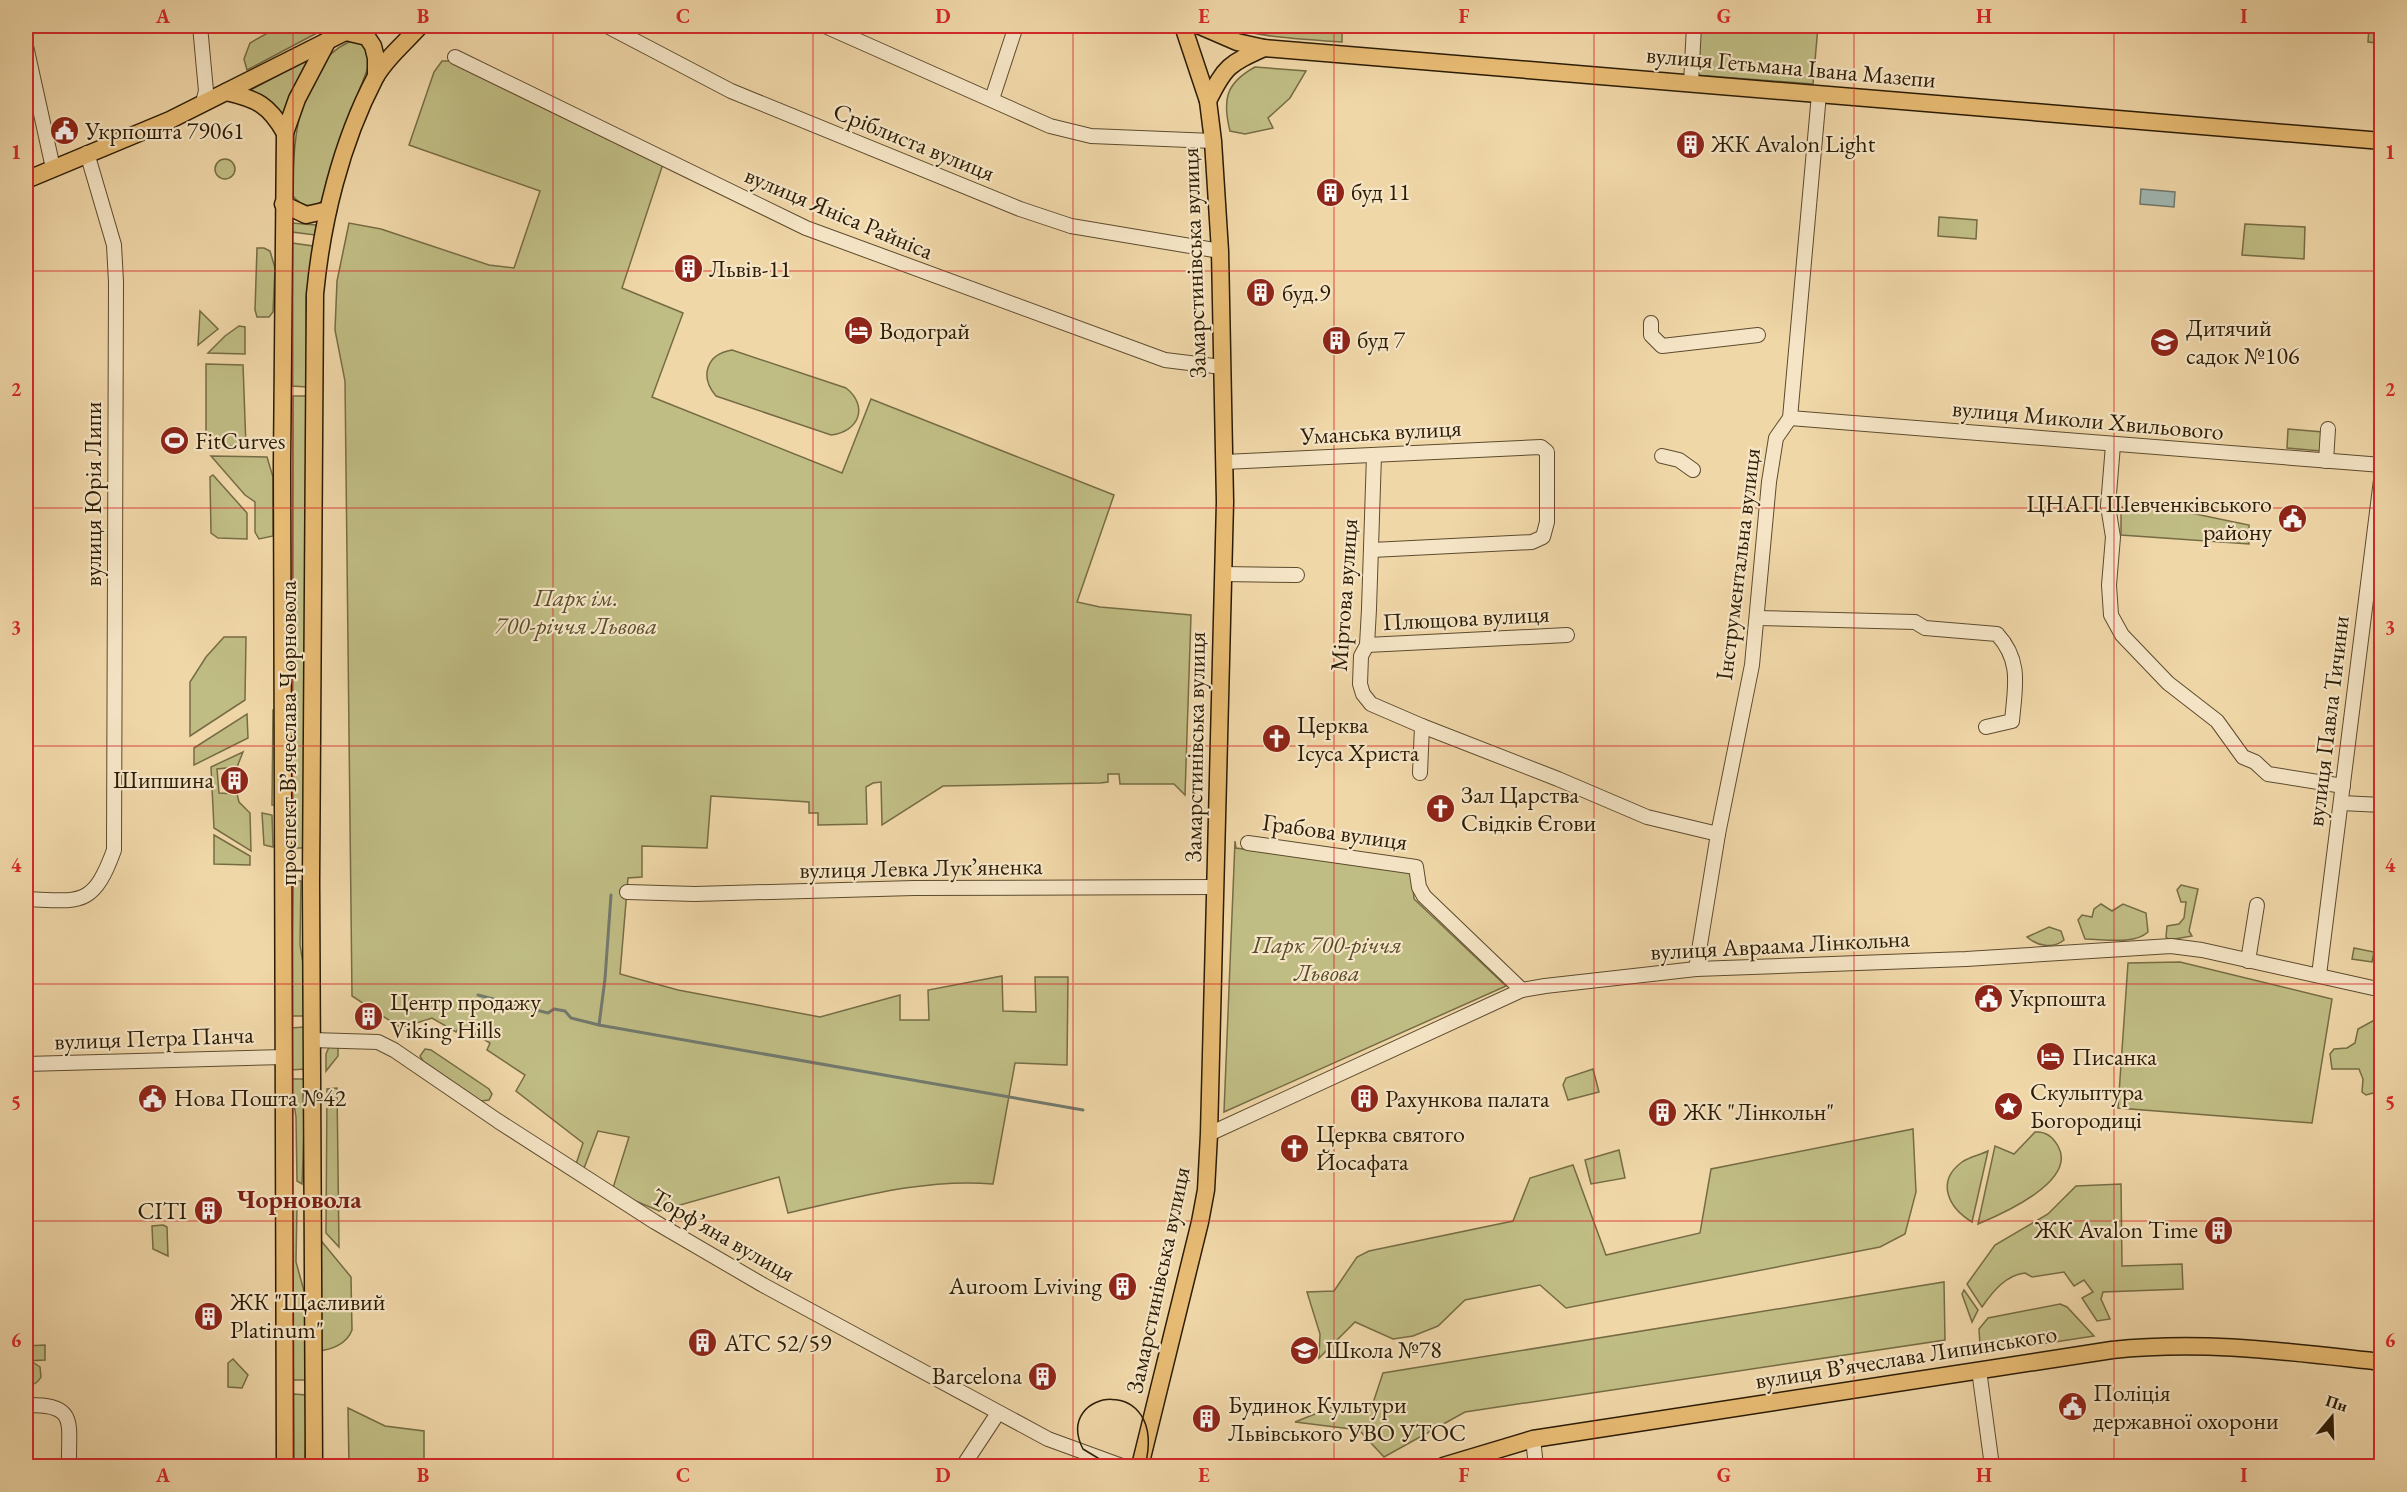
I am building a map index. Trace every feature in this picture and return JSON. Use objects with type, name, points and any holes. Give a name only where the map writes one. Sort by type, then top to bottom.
[{"type":"main road","name":"проспект Вʼячеслава Чорновола","points":[[313,1466],[311,882],[313,318],[317,268],[328,210],[353,131],[376,76],[420,26]]},
{"type":"main road","name":"Замарстинівська вулиця","points":[[1140,1467],[1206,1190],[1215,887],[1219,838],[1224,462],[1220,251],[1214,141],[1208,101],[1184,26]]},
{"type":"main road","name":"вулиця Гетьмана Івана Мазепи","points":[[1200,26],[1237,42],[1264,48],[2382,141]]},
{"type":"main road","points":[[26,180],[170,120],[352,29],[367,37],[373,46],[376,76]]},
{"type":"main road","name":"проспект Вʼячеслава Чорновола","points":[[285,1466],[285,133],[297,99],[328,40]]},
{"type":"main road","points":[[1208,101],[1221,73],[1235,61],[1264,48]]},
{"type":"main road","points":[[1361,52],[1407,56],[1413,59]]},
{"type":"main road","points":[[226,92],[247,97],[262,105],[273,113],[285,133]]},
{"type":"main road","points":[[284,204],[306,215],[328,210]]},
{"type":"main road","points":[[285,878],[296,876],[311,882]]},
{"type":"main road","points":[[284,1194],[312,1195]]},
{"type":"main road","name":"вулиця Вʼячеслава Липинського","points":[[1443,1467],[1533,1439],[2112,1350],[2175,1344],[2254,1347],[2382,1362]]},
{"type":"street","points":[[200,26],[206,91],[203,102]]},
{"type":"street","name":"Сріблиста вулиця","points":[[607,26],[731,91],[1020,209],[1071,226],[1220,251]]},
{"type":"street","points":[[825,26],[1050,126],[1091,136],[1214,141]]},
{"type":"street","points":[[992,99],[1016,26]]},
{"type":"street","points":[[1691,83],[1694,26]]},
{"type":"street","points":[[26,46],[53,168]]},
{"type":"street","name":"вулиця Яніса Райніса","points":[[455,57],[806,228],[1165,360],[1222,367]]},
{"type":"street","name":"Інструментальна вулиця","points":[[1696,969],[1718,834],[1752,665],[1770,473],[1776,438],[1790,418],[1819,94]]},
{"type":"street","name":"вулиця Юрія Липи","points":[[26,899],[76,901],[88,896],[97,888],[108,867],[115,839],[114,245],[87,153]]},
{"type":"street","points":[[1651,323],[1651,335],[1662,346],[1758,336]]},
{"type":"street","name":"вулиця Миколи Хвильового","points":[[1790,418],[2382,465]]},
{"type":"street","points":[[2326,461],[2328,429]]},
{"type":"street","points":[[2113,445],[2108,506],[2113,537],[2109,585],[2111,615],[2122,635],[2168,683],[2217,721],[2243,757],[2255,762],[2268,774],[2343,786]]},
{"type":"street","name":"Уманська вулиця","points":[[1224,462],[1541,447],[1547,452],[1547,522],[1543,537],[1532,542],[1372,550]]},
{"type":"street","name":"Міртова вулиця","points":[[1374,455],[1367,645],[1362,652],[1359,676],[1363,694],[1371,704],[1647,817],[1718,834]]},
{"type":"street","points":[[1662,456],[1679,460],[1693,470]]},
{"type":"street","name":"вулиця Павла Тичини","points":[[2319,975],[2382,472]]},
{"type":"street","points":[[1223,574],[1297,575]]},
{"type":"street","points":[[1757,618],[1915,622],[1925,628],[1996,634],[2009,647],[2017,676],[2012,722],[1986,727]]},
{"type":"street","name":"Плющова вулиця","points":[[1367,645],[1566,635]]},
{"type":"street","points":[[1420,773],[1422,726]]},
{"type":"street","points":[[2341,803],[2382,805]]},
{"type":"street","name":"Грабова вулиця","points":[[1248,843],[1416,867],[1419,886],[1424,896],[1522,990]]},
{"type":"street","name":"вулиця Левка Лукʼяненка","points":[[627,892],[694,894],[914,888],[1215,887]]},
{"type":"street","points":[[2248,961],[2257,905]]},
{"type":"street","name":"вулиця Авраама Лінкольна","points":[[1209,1134],[1522,990],[1696,969],[1966,958],[2171,946],[2202,950],[2382,990]]},
{"type":"street","name":"Торфʼяна вулиця","points":[[312,1040],[378,1042],[394,1050],[498,1121],[655,1222],[763,1286],[1048,1439],[1122,1467]]},
{"type":"street","name":"вулиця Петра Панча","points":[[26,1065],[284,1057]]},
{"type":"street","points":[[1979,1370],[1992,1467]]},
{"type":"street","points":[[26,1405],[45,1405],[62,1409],[68,1417],[69,1467]]},
{"type":"street","points":[[963,1467],[998,1413]]},
{"type":"street","points":[[1533,1439],[1536,1467]]},
{"type":"green space","points":[[280,26],[330,26],[247,70],[244,59],[250,43]]},
{"type":"green space","points":[[1224,26],[1342,27],[1342,42],[1268,36]]},
{"type":"green space","points":[[1698,26],[1818,26],[1813,84],[1695,75]]},
{"type":"green space","points":[[2369,26],[2377,26],[2376,43],[2368,42]]},
{"type":"green space","points":[[357,39],[363,41],[370,62],[322,201],[314,205],[307,205],[293,196],[294,152],[302,105],[322,64],[337,49]]},
{"type":"green space","points":[[312,57],[285,118],[243,94]]},
{"type":"green space","name":"Парк ім. 700-річчя Львова","points":[[442,61],[452,61],[663,164],[622,288],[683,313],[652,397],[842,473],[871,399],[1114,495],[1077,602],[1100,607],[1191,615],[1185,795],[1174,784],[1120,784],[1119,774],[1108,774],[1108,782],[1100,783],[943,786],[882,825],[881,782],[866,787],[867,824],[818,825],[818,813],[809,813],[809,802],[711,796],[707,848],[642,846],[642,877],[628,878],[620,974],[678,990],[820,1017],[900,995],[900,1020],[929,1020],[928,990],[1002,976],[1003,1011],[1036,1012],[1035,977],[1068,977],[1067,1065],[1015,1063],[993,1184],[941,1184],[915,1187],[788,1213],[779,1177],[659,1211],[612,1191],[629,1137],[598,1131],[583,1171],[575,1167],[583,1143],[516,1091],[525,1075],[487,1050],[490,1043],[460,1025],[456,1032],[432,1018],[401,1028],[352,996],[345,381],[335,330],[337,281],[349,223],[381,229],[489,265],[514,268],[540,191],[409,145],[434,72]]},
{"type":"green space","points":[[1255,67],[1306,71],[1290,98],[1268,118],[1273,128],[1245,134],[1230,131],[1226,110],[1229,93],[1238,79]]},
{"type":"green space","points":[[225,159],[232,162],[235,169],[232,176],[225,179],[218,176],[215,169],[218,162]]},
{"type":"green space","points":[[1939,217],[1977,220],[1976,239],[1938,236]]},
{"type":"green space","points":[[292,223],[316,225],[315,235],[292,232]]},
{"type":"green space","points":[[2245,224],[2305,227],[2304,259],[2242,255]]},
{"type":"green space","points":[[292,243],[313,246],[306,298],[307,387],[292,386]]},
{"type":"green space","points":[[257,248],[270,251],[275,268],[273,312],[269,317],[257,317],[255,310]]},
{"type":"green space","points":[[200,311],[218,329],[198,345]]},
{"type":"green space","points":[[239,326],[245,327],[245,354],[208,353],[225,336]]},
{"type":"green space","points":[[732,350],[846,388],[857,403],[858,417],[848,429],[831,435],[716,396],[708,381],[708,367],[717,356]]},
{"type":"green space","points":[[206,364],[243,365],[246,447],[219,444],[206,435]]},
{"type":"green space","points":[[293,396],[307,396],[306,848],[292,848]]},
{"type":"green space","points":[[2288,429],[2323,432],[2321,451],[2287,448]]},
{"type":"green space","points":[[211,456],[267,457],[273,477],[273,536],[259,539],[255,532],[255,502],[245,495]]},
{"type":"green space","points":[[213,475],[247,513],[247,539],[218,538],[211,533],[210,477]]},
{"type":"green space","points":[[2121,507],[2181,511],[2249,525],[2249,544],[2121,535]]},
{"type":"green space","points":[[224,637],[246,637],[245,700],[190,736],[190,682],[206,657]]},
{"type":"green space","points":[[273,710],[278,710],[277,805],[272,805]]},
{"type":"green space","points":[[247,714],[248,738],[194,765],[194,748]]},
{"type":"green space","points":[[243,752],[237,767],[217,769],[219,793],[237,794],[239,802],[250,813],[251,851],[214,828],[211,767]]},
{"type":"green space","points":[[262,813],[272,815],[273,847],[264,845]]},
{"type":"green space","points":[[214,835],[250,856],[250,865],[214,864]]},
{"type":"green space","name":"Парк 700-річчя Львова","points":[[1235,841],[1236,848],[1412,873],[1414,899],[1506,986],[1224,1112]]},
{"type":"green space","points":[[301,881],[300,945],[306,981],[306,1016],[291,1016],[293,885]]},
{"type":"green space","points":[[2181,885],[2198,889],[2189,931],[2192,936],[2169,940],[2166,937],[2167,926],[2179,924],[2184,918],[2186,902],[2181,902],[2177,890]]},
{"type":"green space","points":[[2101,904],[2112,911],[2123,904],[2146,913],[2148,932],[2135,939],[2127,940],[2085,939],[2078,920],[2082,915],[2092,917],[2094,909]]},
{"type":"green space","points":[[2049,927],[2061,931],[2064,940],[2055,945],[2045,945],[2035,943],[2027,937]]},
{"type":"green space","points":[[2354,948],[2374,952],[2372,962],[2352,959]]},
{"type":"green space","points":[[2180,962],[2332,999],[2312,1123],[2118,1108],[2128,963]]},
{"type":"green space","points":[[2380,1017],[2381,1027],[2377,1035],[2379,1056],[2375,1070],[2381,1069],[2381,1100],[2377,1092],[2366,1095],[2362,1092],[2363,1079],[2359,1069],[2332,1069],[2330,1054],[2334,1049],[2347,1048],[2355,1043],[2358,1029]]},
{"type":"green space","points":[[305,1027],[306,1069],[290,1070],[290,1028]]},
{"type":"green space","points":[[338,1044],[338,1056],[326,1071],[326,1054],[329,1047]]},
{"type":"green space","points":[[425,1049],[431,1050],[489,1089],[492,1094],[489,1100],[481,1101],[423,1061],[420,1056]]},
{"type":"green space","points":[[1593,1069],[1599,1092],[1568,1100],[1563,1085],[1566,1078]]},
{"type":"green space","points":[[290,1079],[306,1079],[302,1184],[297,1181],[296,1117]]},
{"type":"green space","points":[[337,1088],[339,1247],[326,1233],[327,1089]]},
{"type":"green space","points":[[1913,1129],[1916,1192],[1905,1234],[1880,1247],[1566,1308],[1540,1285],[1465,1300],[1438,1326],[1413,1336],[1393,1339],[1355,1322],[1319,1358],[1320,1334],[1307,1292],[1334,1291],[1357,1257],[1369,1251],[1513,1221],[1530,1178],[1573,1165],[1606,1255],[1700,1233],[1711,1169]]},
{"type":"green space","points":[[2035,1132],[2049,1135],[2058,1146],[2061,1159],[2057,1172],[2048,1183],[2019,1204],[1978,1224],[1995,1146],[2014,1154]]},
{"type":"green space","points":[[1619,1150],[1625,1178],[1591,1184],[1585,1160]]},
{"type":"green space","points":[[1988,1151],[1972,1222],[1957,1210],[1948,1194],[1947,1186],[1954,1170],[1962,1162]]},
{"type":"green space","points":[[2121,1184],[2122,1266],[2182,1264],[2183,1289],[2103,1292],[2101,1299],[2110,1319],[2097,1321],[2082,1298],[2093,1292],[2084,1280],[2074,1286],[2064,1272],[2032,1277],[2025,1273],[2006,1280],[1982,1307],[1967,1284],[1995,1245],[2048,1214],[2076,1186]]},
{"type":"green space","points":[[289,1205],[297,1205],[296,1262],[306,1298],[306,1380],[289,1380]]},
{"type":"green space","points":[[152,1226],[167,1227],[168,1256],[153,1249]]},
{"type":"green space","points":[[318,1237],[351,1277],[352,1330],[350,1335],[338,1345],[318,1351]]},
{"type":"green space","points":[[1944,1282],[1945,1340],[1465,1412],[1384,1457],[1359,1430],[1295,1422],[1340,1404],[1373,1403],[1383,1373]]},
{"type":"green space","points":[[1964,1290],[1978,1310],[1972,1322],[1962,1294]]},
{"type":"green space","points":[[2060,1304],[2067,1307],[2094,1336],[1984,1353],[1980,1345],[1979,1329],[1988,1318]]},
{"type":"green space","points":[[45,1345],[45,1360],[26,1361],[26,1346]]},
{"type":"green space","points":[[233,1359],[248,1375],[242,1388],[228,1387],[228,1363]]},
{"type":"green space","points":[[34,1363],[40,1367],[41,1377],[34,1384],[28,1384],[26,1383],[26,1364]]},
{"type":"green space","points":[[293,1394],[307,1395],[305,1459],[303,1465],[296,1466],[292,1462]]},
{"type":"green space","points":[[348,1408],[385,1426],[424,1431],[424,1466],[349,1466]]},
{"type":"water","points":[[2141,189],[2175,192],[2174,207],[2140,204]]},
{"type":"waterway","points":[[611,895],[599,1025],[1083,1110]]},
{"type":"waterway","points":[[478,995],[548,1013],[554,1009],[565,1011],[571,1018],[599,1025]]},
{"type":"tram line","points":[[1111,1466],[1083,1449],[1078,1428],[1083,1413],[1095,1403],[1111,1399],[1128,1403],[1141,1415],[1148,1436],[1145,1466]]},
{"type":"place","name":"Укрпошта 79061","points":[[64,131]]},
{"type":"place","name":"ЖК Avalon Light","points":[[1690,144]]},
{"type":"place","name":"буд 11","points":[[1330,192]]},
{"type":"place","name":"Львів-11","points":[[688,269]]},
{"type":"place","name":"буд.9","points":[[1261,293]]},
{"type":"place","name":"Водограй","points":[[858,331]]},
{"type":"place","name":"буд 7","points":[[1336,340]]},
{"type":"place","name":"Дитячий садок №106","points":[[2165,342]]},
{"type":"place","name":"FitCurves","points":[[174,441]]},
{"type":"place","name":"ЦНАП Шевченківського району","points":[[2293,518]]},
{"type":"place","name":"Церква Ісуса Христа","points":[[1276,739]]},
{"type":"place","name":"Шипшина","points":[[235,780]]},
{"type":"place","name":"Зал Царства Свідків Єгови","points":[[1440,809]]},
{"type":"place","name":"Укрпошта","points":[[1988,998]]},
{"type":"place","name":"Центр продажу Viking Hills","points":[[369,1016]]},
{"type":"place","name":"Писанка","points":[[2051,1057]]},
{"type":"place","name":"Нова Пошта №42","points":[[153,1098]]},
{"type":"place","name":"Рахункова палата","points":[[1364,1099]]},
{"type":"place","name":"Скульптура Богородиці","points":[[2009,1106]]},
{"type":"place","name":"ЖК \"Лінкольн\"","points":[[1662,1112]]},
{"type":"place","name":"Церква святого Йосафата","points":[[1295,1148]]},
{"type":"place","name":"CITI","points":[[208,1211]]},
{"type":"place","name":"ЖК Avalon Time","points":[[2219,1230]]},
{"type":"place","name":"Auroom Lviving","points":[[1123,1286]]},
{"type":"place","name":"ЖК \"Щасливий Platinum\"","points":[[209,1316]]},
{"type":"place","name":"АТС 52/59","points":[[703,1343]]},
{"type":"place","name":"Школа №78","points":[[1304,1350]]},
{"type":"place","name":"Barcelona","points":[[1043,1376]]},
{"type":"place","name":"Поліція державної охорони","points":[[2072,1407]]},
{"type":"place","name":"Будинок Культури Львівського УВО УТОС","points":[[1207,1419]]},
{"type":"district","name":"Чорновола","points":[[299,1199]]}]
